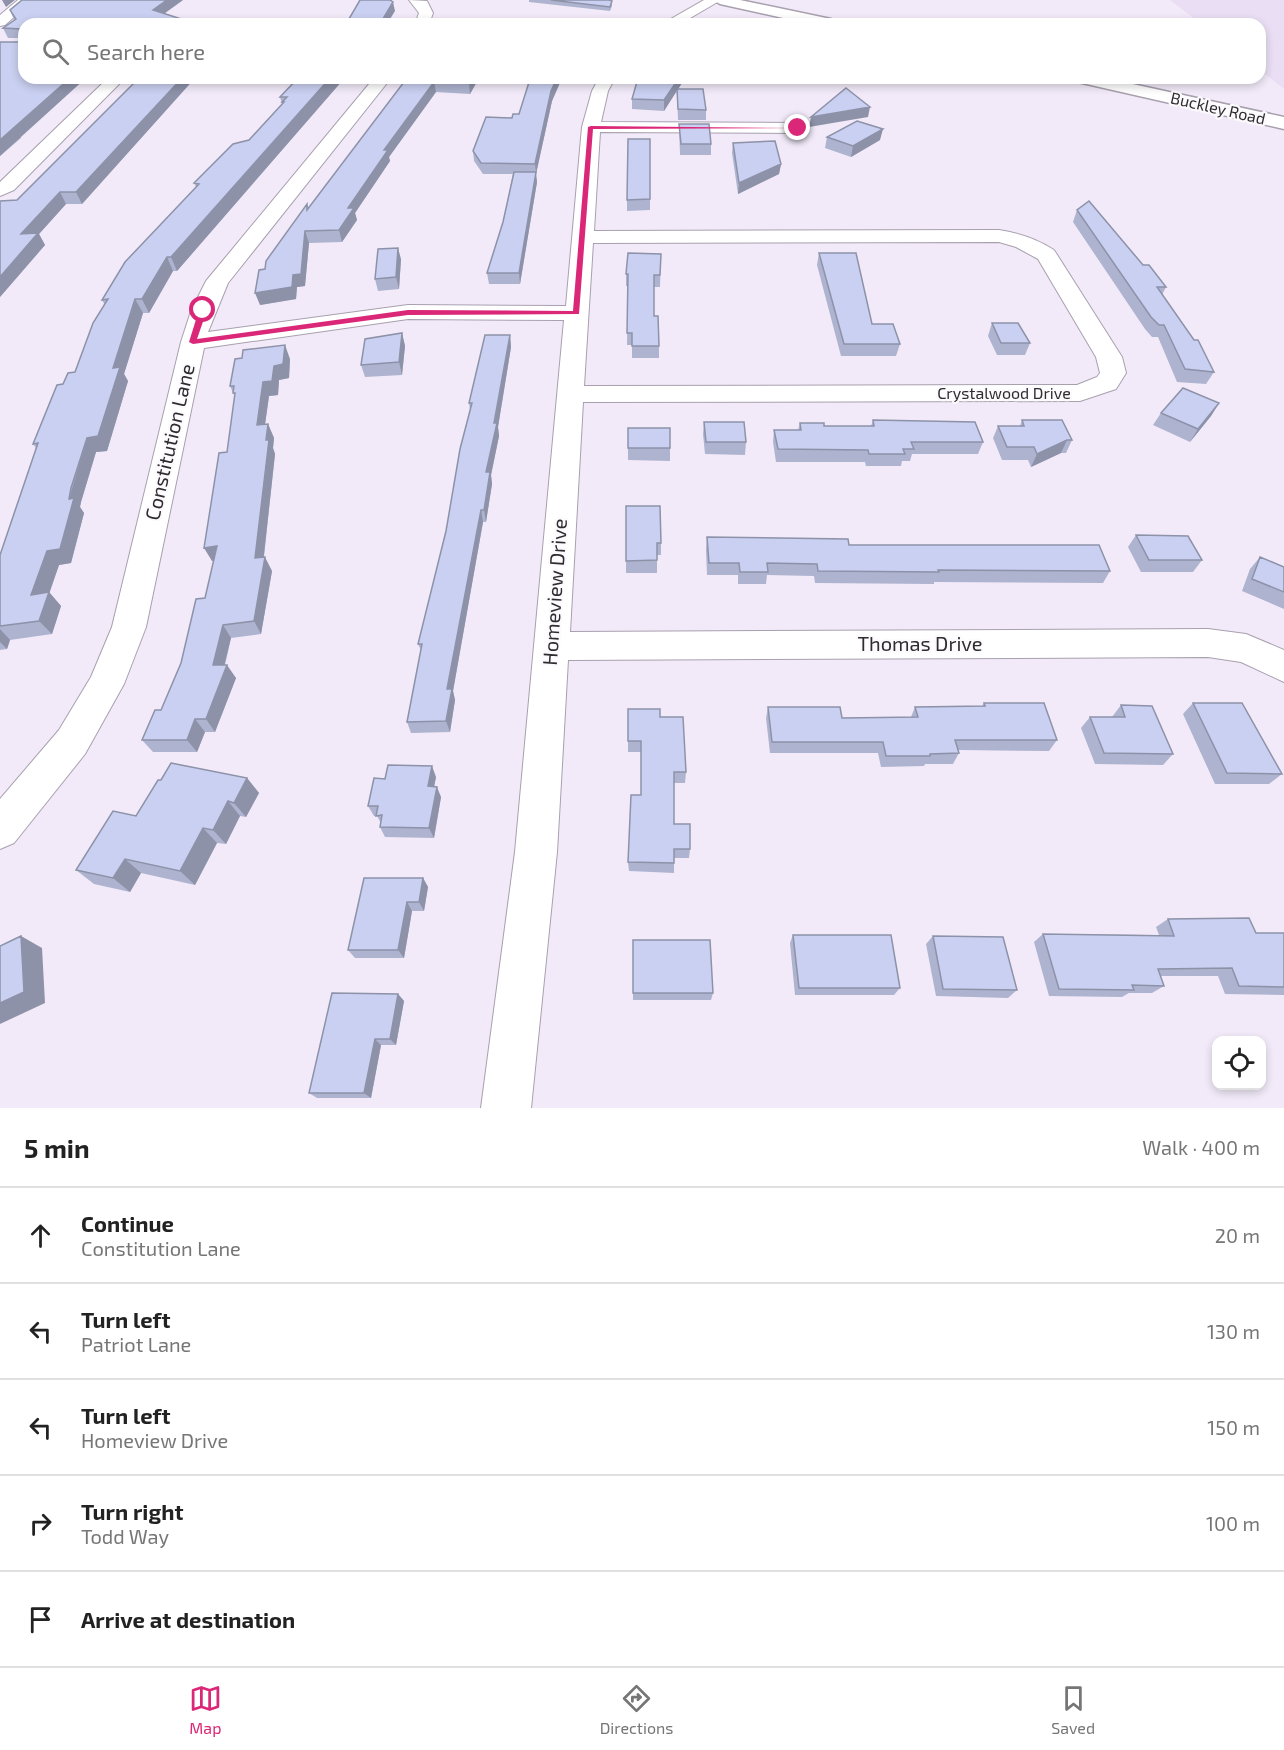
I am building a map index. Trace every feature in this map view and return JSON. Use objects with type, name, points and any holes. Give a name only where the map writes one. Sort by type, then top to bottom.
[{"type":"street","points":[[0,22],[26,0]]},
{"type":"street","points":[[416,0],[422,4],[426,13],[424,18]]},
{"type":"street","points":[[680,18],[714,0]]},
{"type":"street","points":[[720,0],[803,18]]},
{"type":"street","points":[[0,190],[7,186],[111,84]]},
{"type":"street","name":"Constitution Lane","points":[[0,829],[72,742],[106,684],[129,627],[193,342],[203,310],[216,281],[378,84]]},
{"type":"street","name":"Homeview Drive","points":[[506,1108],[536,852],[591,127],[604,84]]},
{"type":"street","name":"Buckley Road","points":[[1109,84],[1284,123]]},
{"type":"street","points":[[591,127],[798,128]]},
{"type":"street","name":"Crystalwood Drive","points":[[570,394],[1080,393],[1107,383],[1113,373],[1109,357],[1046,255],[1035,247],[1015,239],[999,236],[581,237]]},
{"type":"street","points":[[193,342],[408,312],[577,313]]},
{"type":"street","name":"Thomas Drive","points":[[551,646],[1208,643],[1246,648],[1284,667]]},
{"type":"shaded area","points":[[1170,0],[1284,0],[1284,89],[1266,75],[1266,18],[1193,18]]},
{"type":"building","points":[[22,0],[167,0],[153,10],[178,18],[18,18],[18,29],[3,28],[16,19],[10,10]]},
{"type":"building","points":[[360,0],[390,0],[393,2],[384,18],[350,18]]},
{"type":"building","points":[[551,0],[609,0],[612,1],[610,7]]},
{"type":"building","points":[[0,42],[18,42],[18,84],[63,84],[0,140]]},
{"type":"building","points":[[133,84],[176,84],[76,192],[60,192],[21,234],[38,233],[0,277],[0,201],[17,200]]},
{"type":"building","points":[[292,84],[325,84],[171,257],[167,257],[142,299],[135,299],[113,368],[120,367],[98,436],[87,438],[71,488],[69,499],[74,498],[60,549],[47,551],[31,595],[49,592],[39,621],[0,626],[0,555],[38,443],[33,444],[57,385],[63,384],[68,373],[75,372],[93,323],[108,299],[102,300],[125,262],[199,184],[194,183],[233,144],[249,140],[287,97],[280,97]]},
{"type":"building","points":[[402,84],[433,84],[384,150],[388,150],[348,208],[354,208],[339,230],[305,231],[301,274],[293,275],[292,287],[255,293],[259,270],[265,269],[266,261],[307,204],[307,210]]},
{"type":"building","points":[[528,84],[554,84],[535,164],[481,163],[473,151],[486,117],[512,118],[513,114],[519,114]]},
{"type":"building","points":[[636,84],[675,84],[664,100],[632,99]]},
{"type":"building","points":[[846,88],[870,107],[811,117]]},
{"type":"building","points":[[677,89],[703,89],[706,110],[678,109]]},
{"type":"building","points":[[857,121],[883,129],[853,146],[827,137]]},
{"type":"building","points":[[679,124],[709,124],[711,144],[681,144]]},
{"type":"building","points":[[628,139],[650,139],[650,199],[627,200]]},
{"type":"building","points":[[775,141],[781,164],[739,183],[733,143]]},
{"type":"building","points":[[514,172],[536,172],[519,273],[487,273],[503,222]]},
{"type":"building","points":[[1089,201],[1143,265],[1149,265],[1166,287],[1157,287],[1194,340],[1198,340],[1214,372],[1185,369],[1164,325],[1159,325],[1151,317],[1077,210]]},
{"type":"building","points":[[398,248],[396,277],[375,279],[378,249]]},
{"type":"building","points":[[628,253],[661,254],[660,275],[654,275],[654,316],[658,316],[659,346],[632,346],[632,333],[627,333]]},
{"type":"building","points":[[819,253],[856,253],[872,324],[893,324],[900,344],[844,344]]},
{"type":"building","points":[[992,323],[1018,323],[1030,343],[1001,343]]},
{"type":"building","points":[[402,333],[399,362],[361,365],[365,339]]},
{"type":"building","points":[[485,335],[510,335],[494,423],[497,423],[486,472],[490,472],[484,510],[481,510],[447,689],[452,689],[446,721],[407,722],[422,644],[418,644],[446,531],[460,449],[472,403],[469,403]]},
{"type":"building","points":[[285,345],[283,364],[274,366],[272,381],[263,382],[257,425],[268,424],[266,440],[269,440],[255,558],[265,557],[254,621],[223,625],[213,665],[227,665],[206,719],[195,719],[187,740],[142,740],[155,710],[161,710],[181,663],[196,599],[205,598],[217,546],[204,548],[219,453],[227,452],[235,393],[233,393],[234,386],[230,386],[235,359],[242,358],[243,350]]},
{"type":"building","points":[[1183,388],[1219,403],[1198,429],[1161,413]]},
{"type":"building","points":[[873,420],[975,422],[983,442],[911,442],[914,449],[903,449],[905,454],[869,454],[868,450],[778,449],[774,430],[801,430],[800,423],[824,423],[824,426],[874,426]]},
{"type":"building","points":[[1022,420],[1062,420],[1072,440],[1067,440],[1037,454],[1034,447],[1007,447],[998,426],[1024,426]]},
{"type":"building","points":[[704,422],[744,422],[746,442],[706,442]]},
{"type":"building","points":[[628,428],[670,428],[670,448],[628,448]]},
{"type":"building","points":[[626,506],[660,506],[661,543],[657,543],[657,560],[626,561]]},
{"type":"building","points":[[1136,535],[1188,536],[1202,560],[1149,560]]},
{"type":"building","points":[[707,537],[848,539],[849,545],[1099,545],[1110,571],[818,571],[817,564],[767,563],[768,572],[740,572],[739,563],[709,563]]},
{"type":"building","points":[[1260,557],[1284,567],[1284,592],[1252,579]]},
{"type":"building","points":[[984,703],[1044,703],[1057,740],[955,740],[959,753],[930,754],[930,756],[886,756],[883,742],[772,742],[768,707],[840,707],[842,718],[918,717],[915,707],[985,706]]},
{"type":"building","points":[[1193,703],[1242,703],[1282,774],[1227,773]]},
{"type":"building","points":[[1121,705],[1152,706],[1173,754],[1104,753],[1090,717],[1125,717]]},
{"type":"building","points":[[628,709],[660,709],[660,717],[683,717],[686,772],[674,772],[674,824],[690,824],[690,849],[674,849],[674,863],[628,862],[631,795],[641,795],[641,741],[628,741]]},
{"type":"building","points":[[171,763],[247,778],[234,803],[228,801],[213,830],[203,828],[180,871],[125,859],[113,878],[76,870],[113,811],[136,816]]},
{"type":"building","points":[[388,765],[432,766],[428,786],[437,787],[429,828],[380,827],[382,815],[376,816],[378,806],[368,806],[374,778],[385,779]]},
{"type":"building","points":[[364,878],[423,878],[419,902],[407,902],[398,950],[348,950]]},
{"type":"building","points":[[1249,918],[1256,933],[1284,933],[1284,987],[1239,986],[1232,968],[1158,969],[1164,986],[1132,985],[1134,990],[1059,989],[1043,934],[1174,936],[1168,919]]},
{"type":"building","points":[[793,935],[891,935],[900,988],[799,988]]},
{"type":"building","points":[[21,936],[24,992],[0,1003],[0,946]]},
{"type":"building","points":[[933,936],[1003,937],[1017,990],[943,989]]},
{"type":"building","points":[[633,940],[710,940],[713,993],[633,993]]},
{"type":"building","points":[[332,993],[398,994],[390,1039],[375,1039],[364,1093],[309,1093]]},
{"type":"route","points":[[203,310],[193,342],[408,312],[577,313],[591,127],[798,128]]}]
